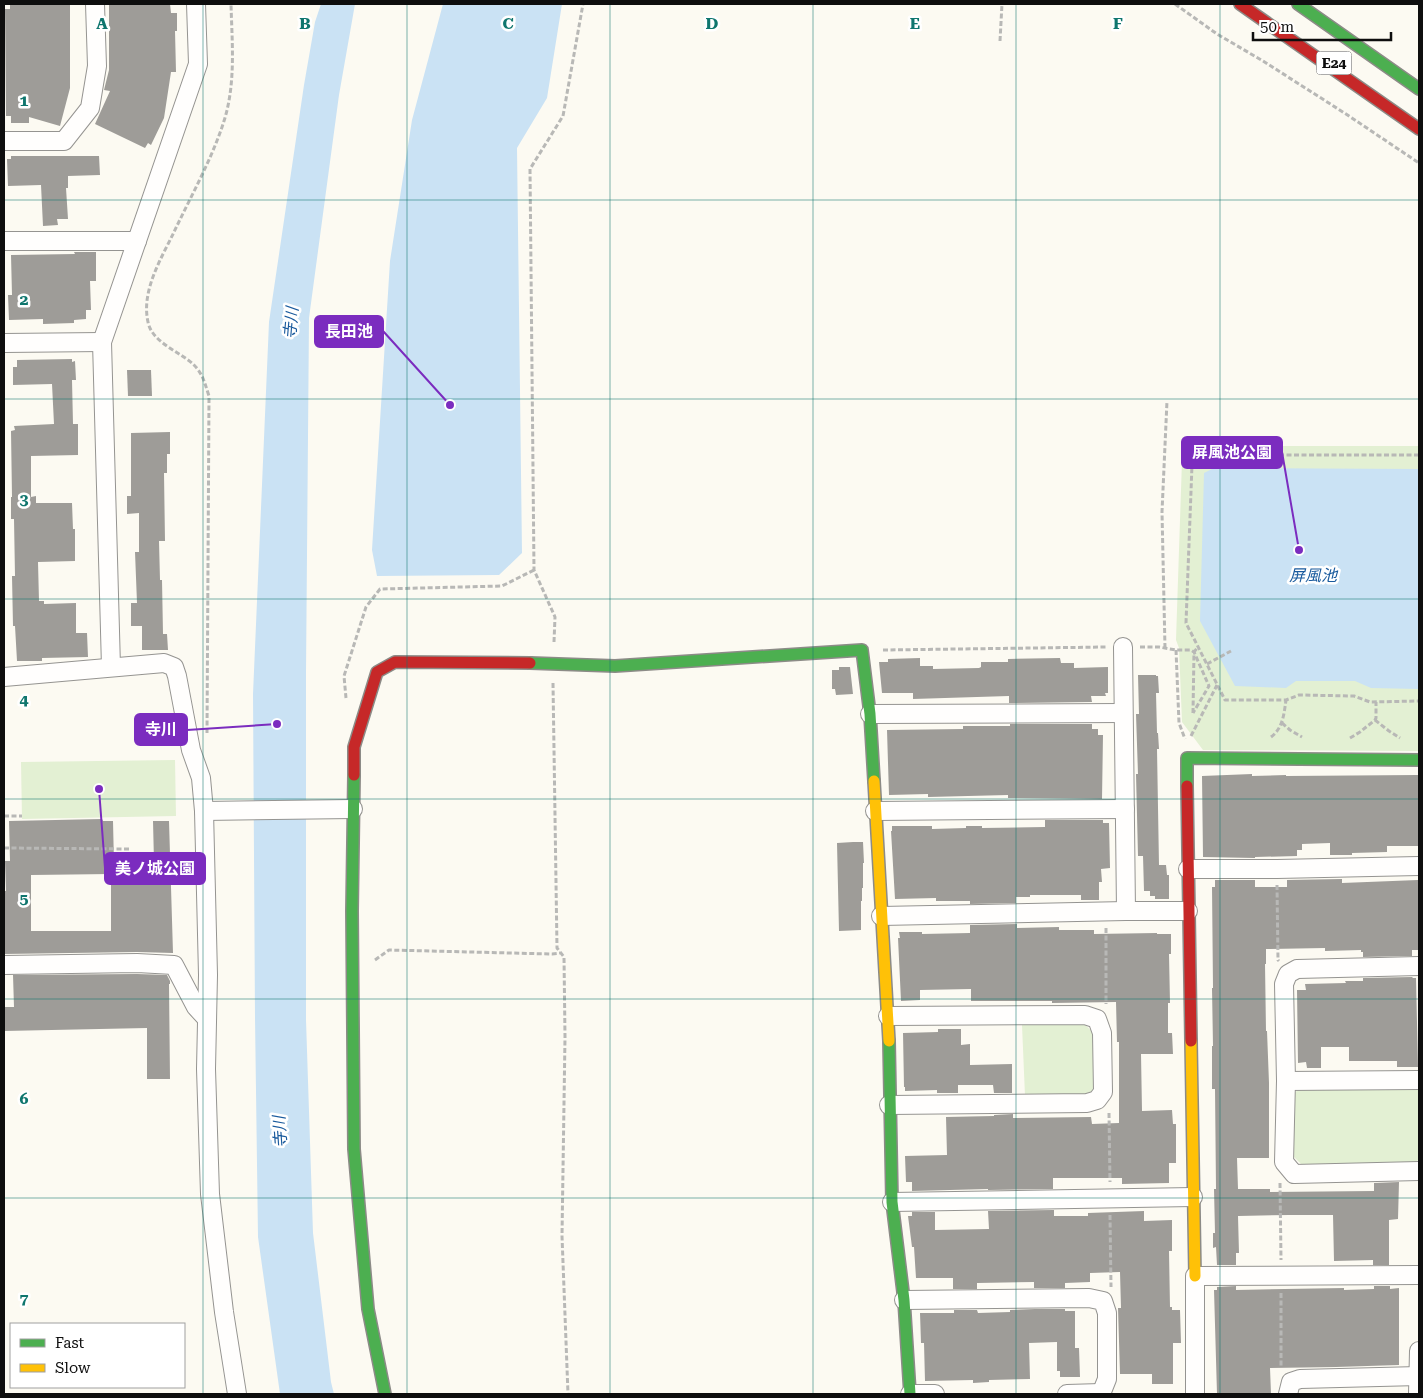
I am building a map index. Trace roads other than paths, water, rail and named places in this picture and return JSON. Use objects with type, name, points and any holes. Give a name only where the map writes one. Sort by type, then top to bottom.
[{"type":"main road","points":[[1240,4],[1419,129]]},
{"type":"main road","name":"E24","points":[[1250,4],[1419,122]]},
{"type":"main road","name":"E24","points":[[1298,4],[1419,89]]},
{"type":"main road","points":[[1313,6],[1419,81]]},
{"type":"main road","points":[[385,1394],[368,1309],[354,1149],[352,911],[346,810],[354,747],[377,672],[395,662],[553,663],[615,666],[862,650],[870,714],[888,1016],[892,1202],[904,1300],[910,1394]]},
{"type":"main road","points":[[1195,1276],[1187,758],[1419,760]]},
{"type":"street","points":[[4,141],[64,142],[90,108],[97,66],[95,4]]},
{"type":"street","points":[[111,668],[102,342],[198,64],[196,4]]},
{"type":"street","points":[[4,240],[137,241]]},
{"type":"street","points":[[4,343],[102,342]]},
{"type":"street","points":[[1123,647],[1126,911]]},
{"type":"street","points":[[4,677],[164,663],[174,667],[177,676],[191,750],[201,778],[209,810],[206,1069],[210,1194],[224,1312],[237,1394]]},
{"type":"street","points":[[870,714],[1123,713]]},
{"type":"street","points":[[875,811],[1125,809]]},
{"type":"street","points":[[209,810],[346,810]]},
{"type":"street","points":[[1188,869],[1419,866]]},
{"type":"street","points":[[881,916],[1188,911]]},
{"type":"street","points":[[4,965],[138,963],[174,965],[196,1007],[207,1019]]},
{"type":"street","points":[[1419,966],[1297,969],[1288,974],[1284,984],[1286,1081],[1284,1162],[1294,1174],[1419,1171]]},
{"type":"street","points":[[888,1016],[1085,1015],[1097,1019],[1102,1032],[1103,1092],[1097,1100],[1088,1103],[889,1105]]},
{"type":"street","points":[[1286,1081],[1419,1080]]},
{"type":"street","points":[[892,1202],[1193,1197]]},
{"type":"street","points":[[1195,1394],[1195,1276],[1419,1274]]},
{"type":"street","points":[[904,1300],[1089,1298],[1103,1301],[1107,1313],[1107,1379],[1102,1394],[1067,1394]]},
{"type":"street","points":[[1418,1394],[1419,1351]]},
{"type":"street","points":[[1289,1388],[1300,1379],[1418,1376]]},
{"type":"street","points":[[910,1394],[935,1394]]},
{"type":"water","points":[[321,4],[355,4],[339,95],[309,318],[306,1020],[313,1233],[334,1394],[280,1394],[258,1237],[253,694],[269,322],[304,85],[315,22]]},
{"type":"water","points":[[443,4],[562,4],[547,98],[517,148],[522,553],[499,575],[377,576],[372,550],[390,261],[412,120]]},
{"type":"water","name":"屏風池","points":[[1214,468],[1419,469],[1419,689],[1371,688],[1355,681],[1296,681],[1286,688],[1235,686],[1200,621],[1204,473]]},
{"type":"place","name":"長田池","points":[[450,405]]},
{"type":"place","name":"屏風池公園","points":[[1299,550]]},
{"type":"place","name":"寺川","points":[[277,724]]},
{"type":"place","name":"美ノ城公園","points":[[99,789]]}]
